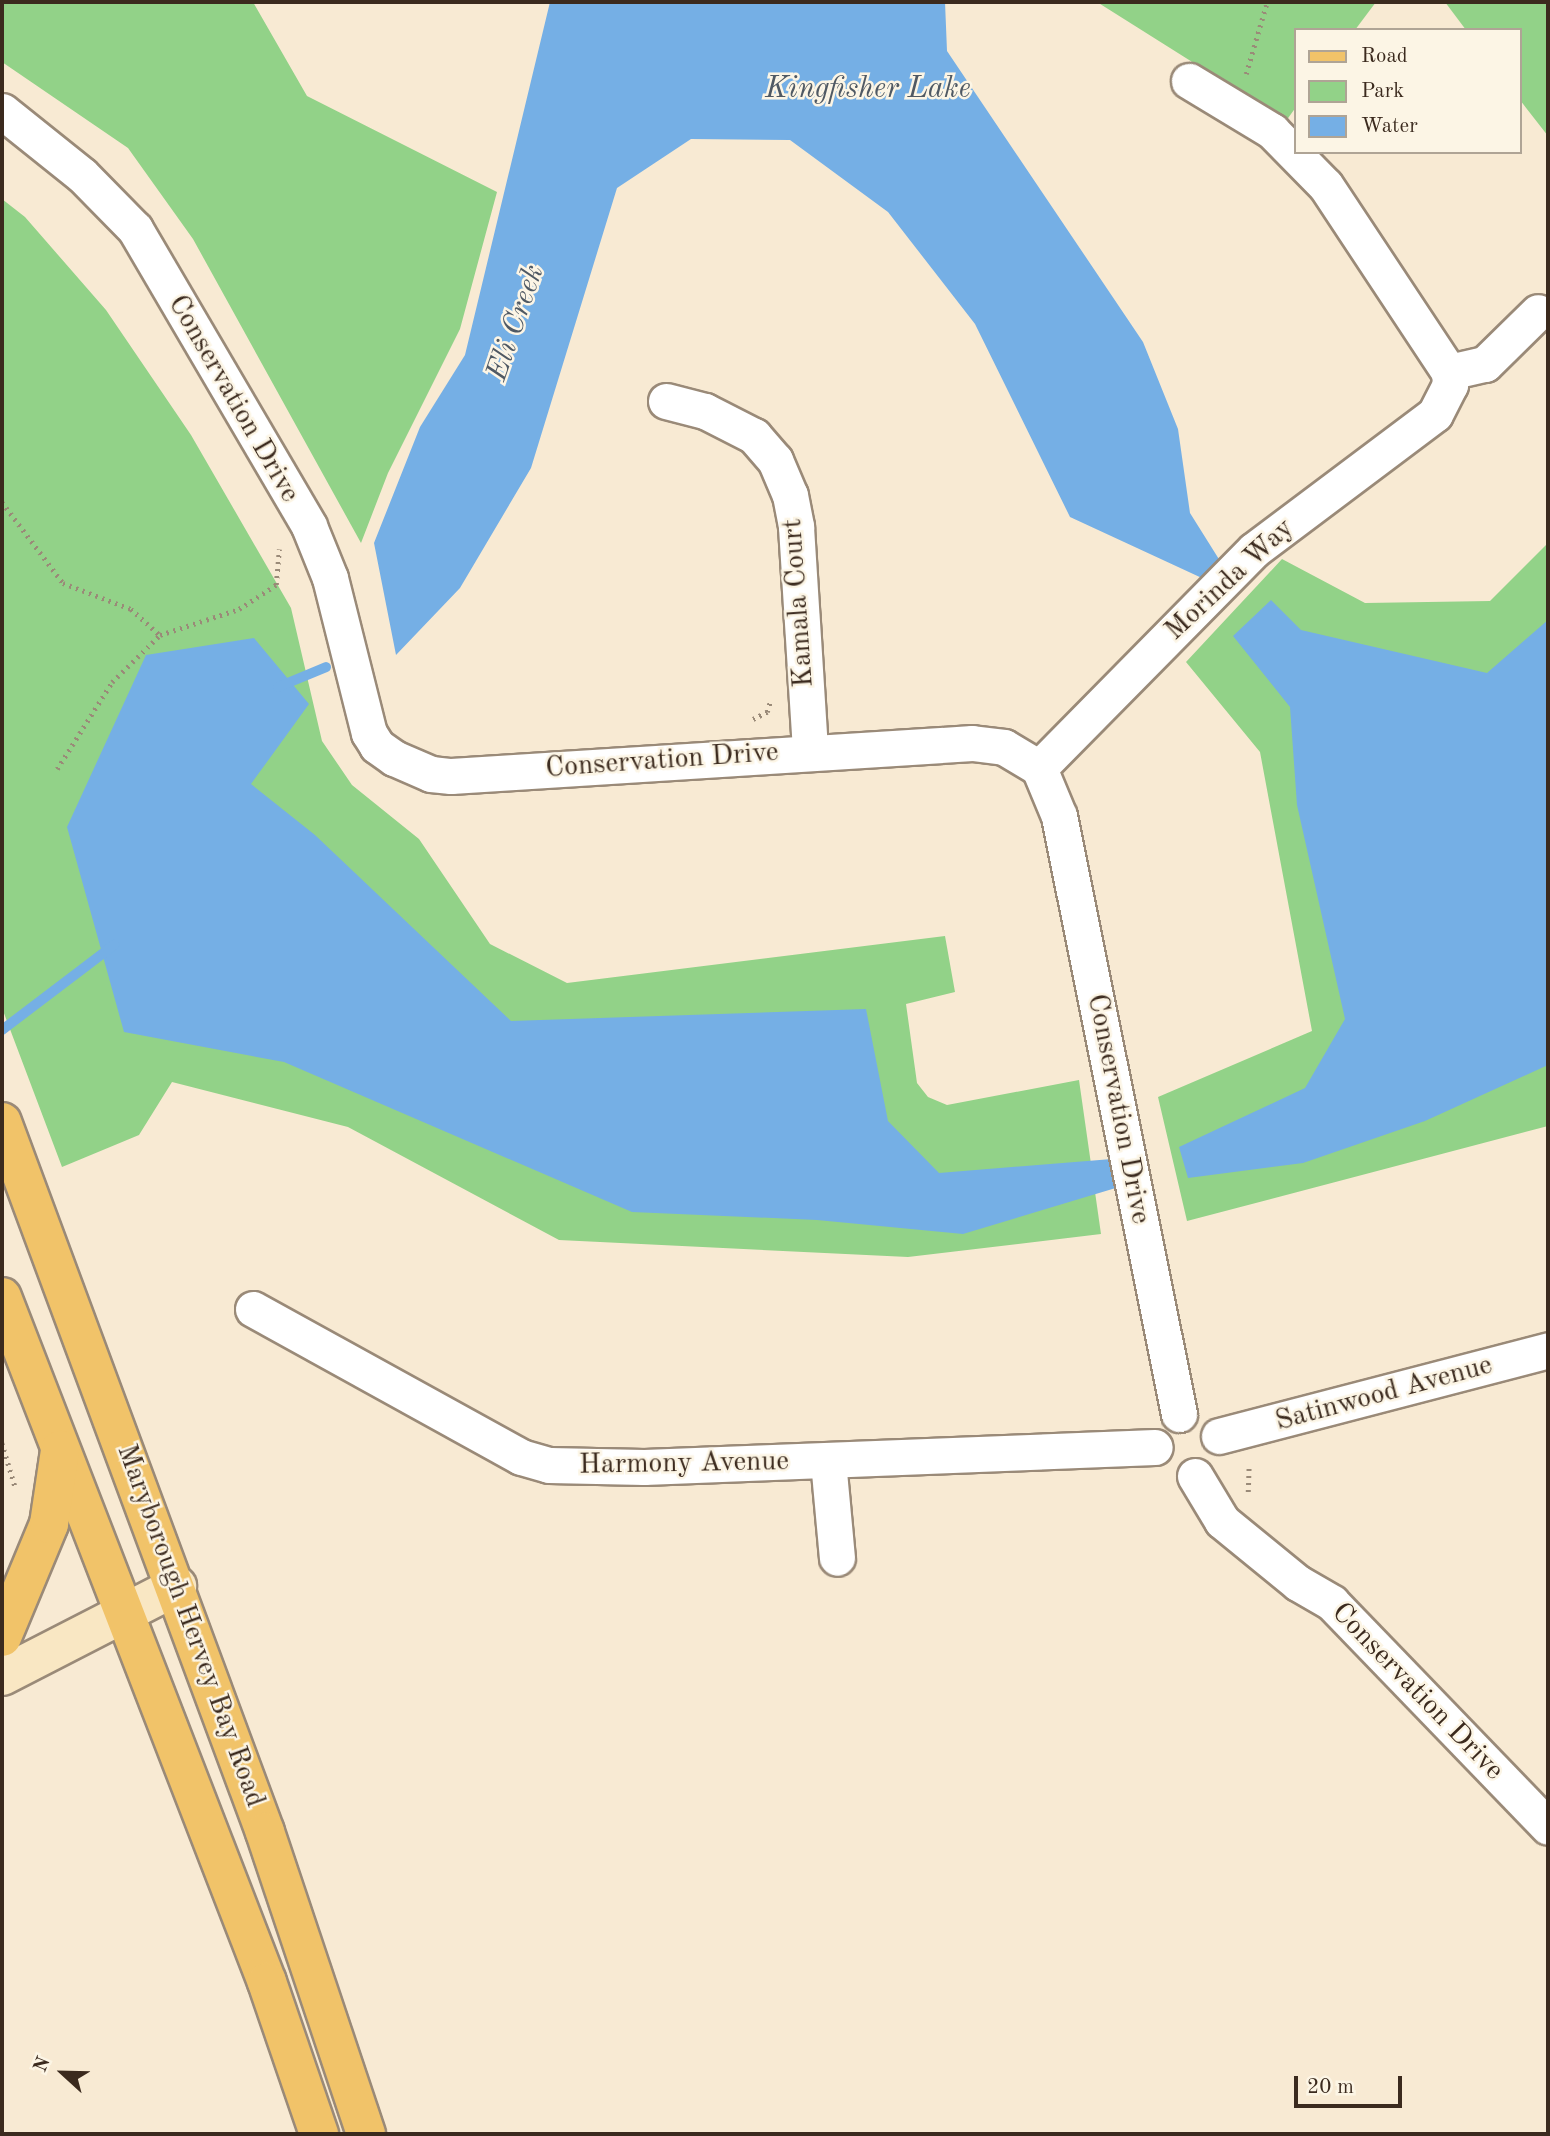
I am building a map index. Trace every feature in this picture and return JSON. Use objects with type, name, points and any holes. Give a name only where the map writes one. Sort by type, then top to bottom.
[{"type":"main road","name":"Maryborough Hervey Bay Road","points":[[2,1122],[177,1586],[366,2134]]},
{"type":"main road","name":"Maryborough Hervey Bay Road","points":[[2,1297],[125,1609],[267,1982],[319,2134]]},
{"type":"main road","points":[[2,1637],[49,1524],[60,1448]]},
{"type":"main road","points":[[2,1676],[125,1609],[177,1586]]},
{"type":"street","points":[[1189,81],[1272,131],[1294,153]]},
{"type":"street","name":"Conservation Drive","points":[[2,111],[82,175],[135,229],[309,526],[330,578],[358,702],[377,746],[411,767],[451,776],[810,750],[972,743],[1004,747],[1039,768],[1059,816],[1179,1414]]},
{"type":"street","points":[[1295,154],[1325,185],[1448,372],[1485,364],[1538,312]]},
{"type":"street","name":"Morinda Way","points":[[1039,768],[1254,550],[1435,414],[1446,398],[1448,372]]},
{"type":"street","name":"Kamala Court","points":[[666,401],[705,411],[754,436],[775,460],[790,495],[796,527],[810,750]]},
{"type":"street","name":"Harmony Avenue","points":[[253,1309],[521,1457],[549,1465],[828,1461],[1155,1447]]},
{"type":"street","name":"Satinwood Avenue","points":[[1219,1436],[1548,1350]]},
{"type":"street","points":[[1179,1414],[1206,1419],[1219,1436],[1216,1460],[1195,1476],[1167,1471],[1155,1447],[1161,1427],[1179,1414]]},
{"type":"street","points":[[828,1461],[837,1558]]},
{"type":"street","name":"Conservation Drive","points":[[1195,1476],[1222,1521],[1290,1578],[1332,1602],[1548,1827]]},
{"type":"path","points":[[1241,110],[1247,64],[1267,2]]},
{"type":"path","points":[[2,502],[63,583],[131,609],[160,635]]},
{"type":"path","points":[[57,769],[112,682],[160,635],[239,609],[276,585],[280,534]]},
{"type":"green space","points":[[2,2],[253,2],[307,96],[497,192],[460,329],[388,473],[361,543],[193,239],[128,148],[2,62]]},
{"type":"green space","points":[[1097,2],[1376,2],[1356,28],[1294,28],[1294,110],[1286,121]]},
{"type":"green space","points":[[1445,2],[1548,2],[1548,136],[1522,103],[1522,28],[1464,28]]},
{"type":"green space","points":[[2,199],[25,217],[106,310],[191,435],[291,608],[322,741],[352,785],[419,839],[490,944],[567,983],[945,936],[955,992],[906,1004],[917,1083],[928,1097],[947,1105],[1079,1080],[1101,1234],[908,1257],[559,1240],[348,1127],[172,1082],[139,1135],[62,1167],[2,1008]]},
{"type":"green space","points":[[1548,543],[1548,1126],[1187,1221],[1158,1097],[1312,1031],[1260,752],[1186,662],[1282,559],[1365,603],[1490,601]]},
{"type":"water","name":"Kingfisher Lake","points":[[550,2],[945,2],[947,51],[1143,342],[1178,429],[1190,513],[1227,572],[1217,585],[1070,517],[975,324],[888,212],[790,140],[691,139],[617,188],[531,468],[460,588],[396,655],[374,543],[420,427],[465,355]]},
{"type":"water","points":[[1271,600],[1301,630],[1487,673],[1548,620],[1548,1065],[1425,1121],[1303,1163],[1188,1178],[1179,1147],[1305,1088],[1345,1019],[1297,805],[1290,707],[1233,636]]},
{"type":"water","points":[[254,638],[309,704],[251,784],[315,835],[511,1021],[866,1009],[888,1121],[939,1173],[1112,1159],[1119,1187],[963,1234],[817,1220],[632,1212],[284,1062],[124,1032],[67,827],[146,655]]},
{"type":"waterway","name":"Eli Creek","points":[[278,687],[326,667]]},
{"type":"waterway","name":"Eli Creek","points":[[2,1030],[114,945]]}]
